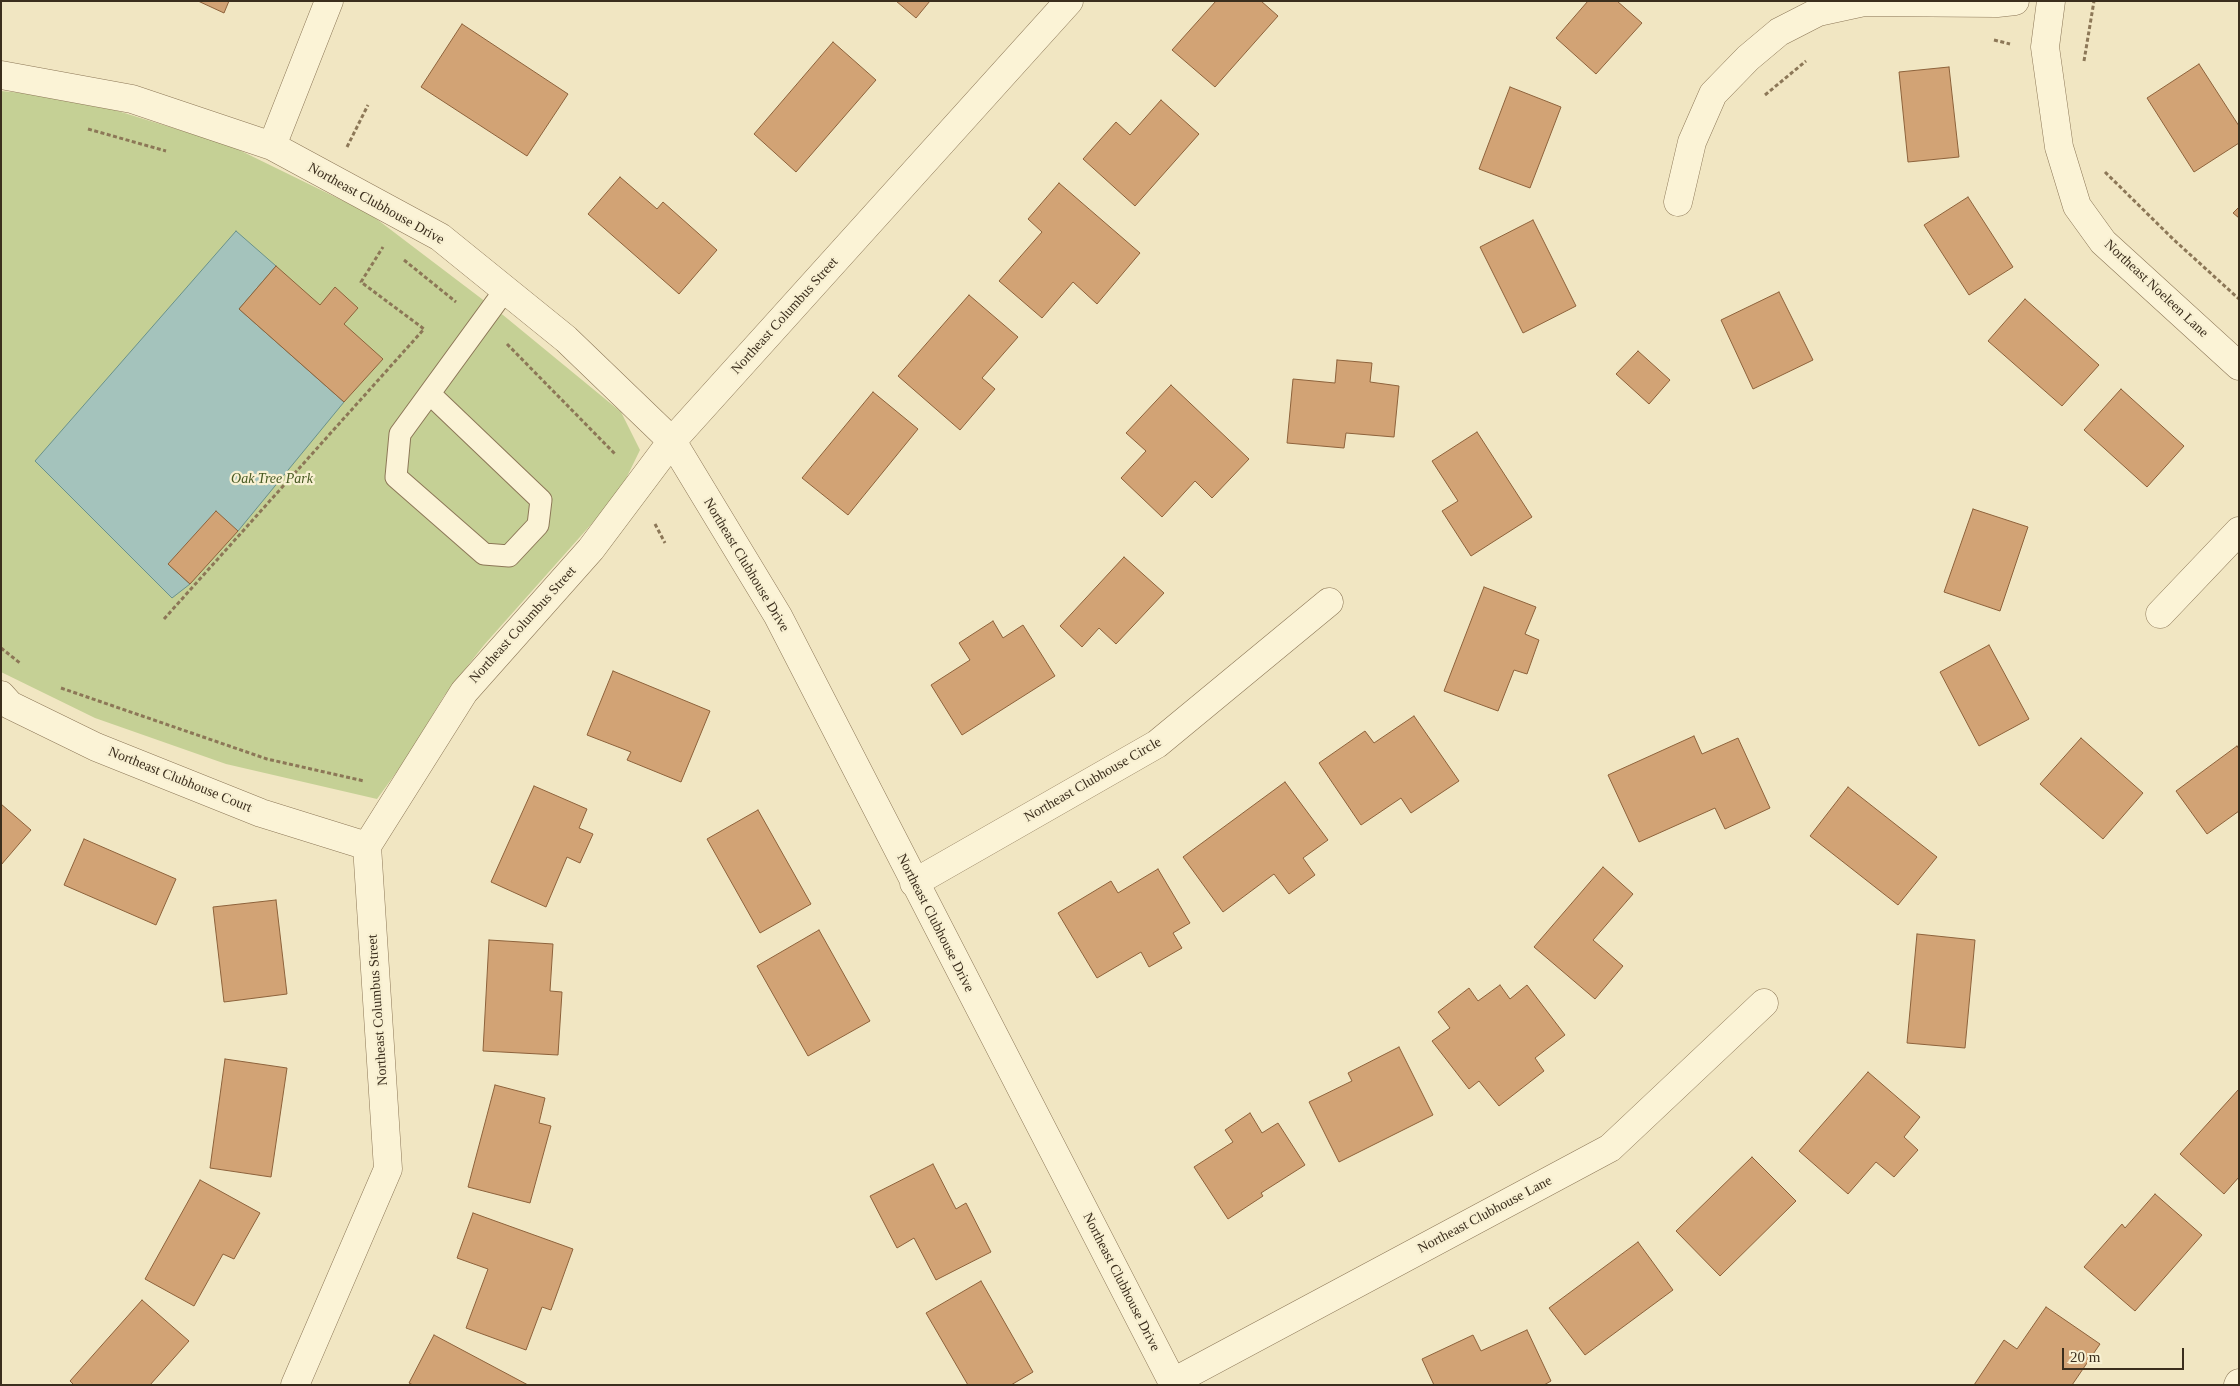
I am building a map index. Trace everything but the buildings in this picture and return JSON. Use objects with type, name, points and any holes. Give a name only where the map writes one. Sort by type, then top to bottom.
[{"type":"street","points":[[272,146],[329,1]]},
{"type":"street","name":"Northeast Columbus Street","points":[[295,1385],[388,1169],[367,846],[464,692],[591,549],[672,441],[1069,1]]},
{"type":"street","points":[[1678,202],[1692,142],[1713,94],[1748,58],[1779,32],[1818,12],[1864,2],[1997,3],[2016,1]]},
{"type":"street","name":"Northeast Noeleen Lane","points":[[2052,1],[2045,47],[2059,147],[2077,206],[2103,242],[2239,366]]},
{"type":"street","name":"Northeast Clubhouse Drive","points":[[1,75],[132,99],[272,146],[440,237],[566,339],[672,441],[778,616],[1173,1383]]},
{"type":"street","points":[[2160,614],[2239,531]]},
{"type":"street","name":"Northeast Clubhouse Circle","points":[[914,883],[1157,744],[1329,602]]},
{"type":"street","name":"Northeast Clubhouse Court","points":[[1,695],[10,705],[96,747],[261,813],[367,846]]},
{"type":"street","name":"Northeast Clubhouse Lane","points":[[1173,1383],[1610,1148],[1764,1003]]},
{"type":"lane","points":[[430,394],[542,500],[538,525],[510,556],[484,554],[396,477],[400,434],[505,290]]},
{"type":"path","points":[[2083,67],[2094,1]]},
{"type":"path","points":[[1991,40],[2010,44],[2092,18]]},
{"type":"path","points":[[1765,95],[1810,57]]},
{"type":"path","points":[[346,148],[368,104]]},
{"type":"path","points":[[78,127],[174,153]]},
{"type":"path","points":[[2099,166],[2173,239],[2239,298]]},
{"type":"path","points":[[164,619],[424,329],[361,282],[384,244],[392,250]]},
{"type":"path","points":[[399,256],[503,340],[618,457],[665,543]]},
{"type":"path","points":[[1,648],[21,664]]},
{"type":"path","points":[[60,687],[267,760],[364,781]]},
{"type":"green space","name":"Oak Tree Park","points":[[1,91],[76,98],[231,146],[370,214],[503,315],[621,412],[640,450],[619,493],[484,645],[444,696],[406,759],[377,799],[226,764],[95,718],[1,672]]},
{"type":"water","points":[[236,231],[276,266],[239,309],[344,402],[238,531],[168,564],[190,584],[172,598],[35,461]]}]
